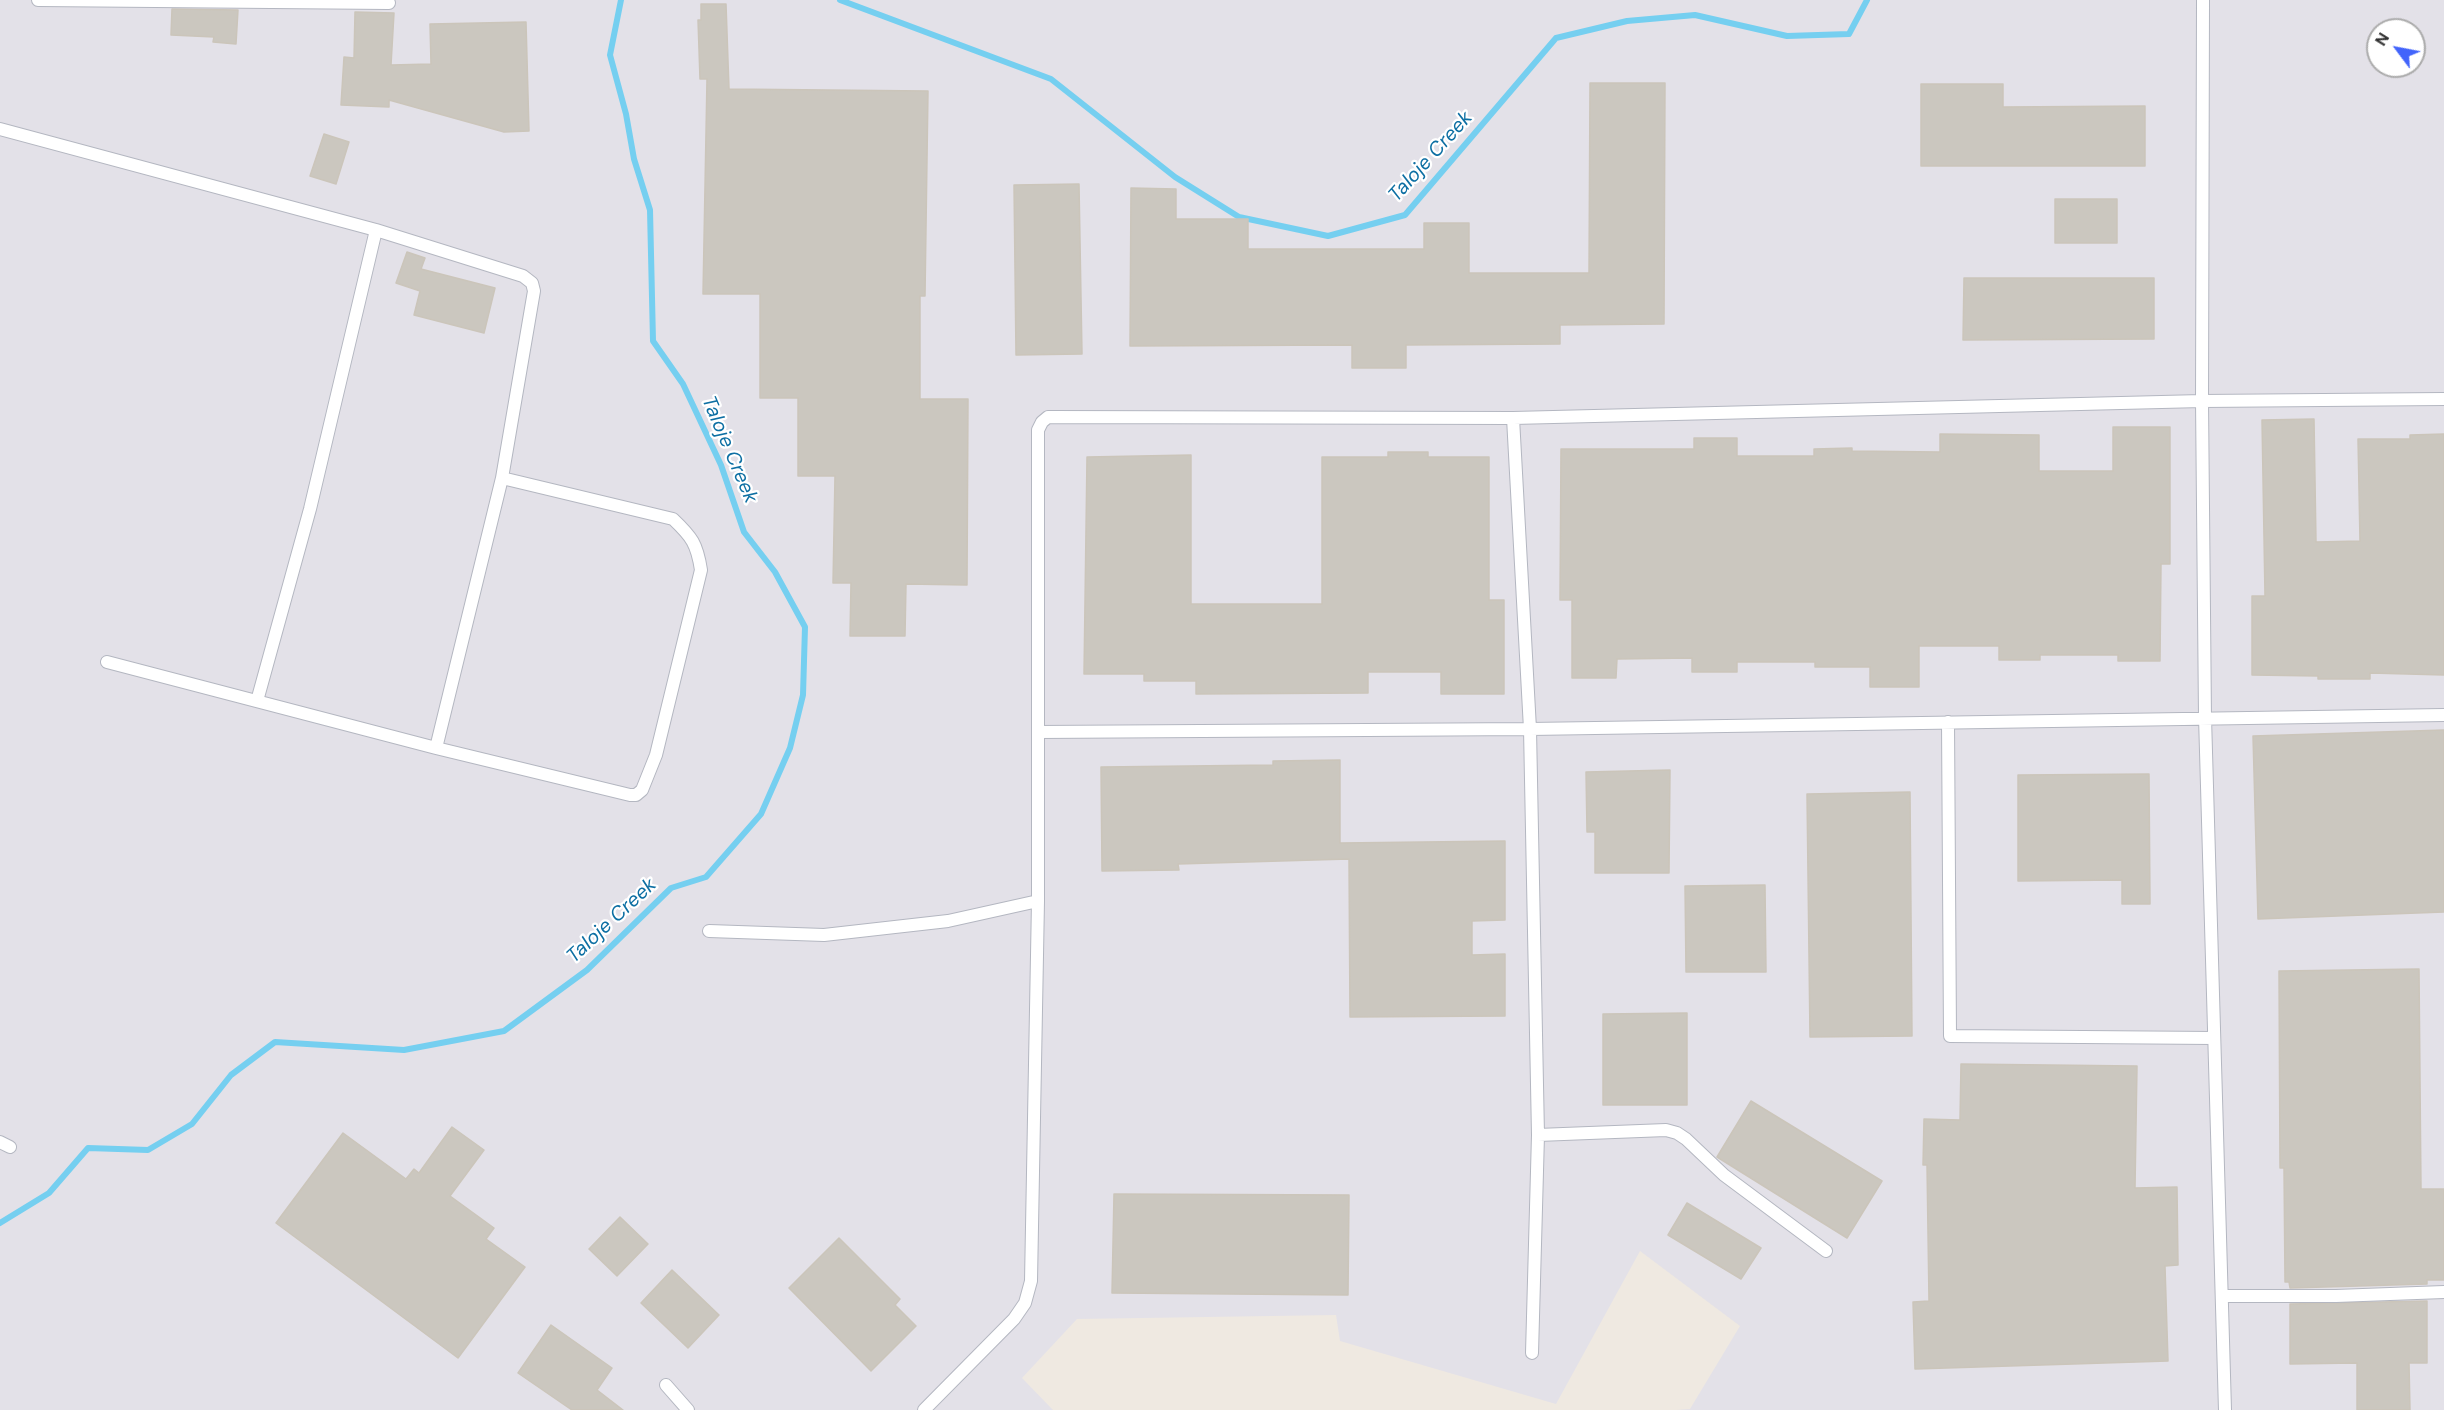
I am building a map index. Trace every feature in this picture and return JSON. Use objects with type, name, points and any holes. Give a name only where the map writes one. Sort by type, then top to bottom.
[{"type":"lane","points":[[38,0],[389,3]]},
{"type":"lane","points":[[2203,0],[2202,401],[2205,717],[2225,1410]]},
{"type":"lane","points":[[0,129],[376,230],[523,276],[532,283],[534,291],[502,478],[436,748]]},
{"type":"lane","points":[[257,701],[310,509],[376,230]]},
{"type":"lane","points":[[924,1410],[1014,1319],[1025,1302],[1031,1281],[1038,901],[1038,430],[1048,417],[1513,418],[2202,401],[2444,399]]},
{"type":"lane","points":[[1513,418],[1530,729],[1538,1135],[1532,1353]]},
{"type":"lane","points":[[106,662],[436,748],[636,795],[642,790],[656,755],[701,570],[697,548],[690,535],[673,519],[502,478]]},
{"type":"lane","points":[[1038,732],[1530,729],[2444,714]]},
{"type":"lane","points":[[1948,722],[1950,1036],[2214,1038]]},
{"type":"lane","points":[[709,931],[824,935],[948,921],[1038,901]]},
{"type":"lane","points":[[1538,1135],[1666,1130],[1677,1133],[1725,1175],[1826,1251]]},
{"type":"lane","points":[[2222,1296],[2336,1296],[2444,1292]]},
{"type":"lane","points":[[666,1385],[688,1410]]},
{"type":"shaded area","points":[[0,0],[2444,0],[2444,1410],[1677,1410],[1690,1409],[1740,1326],[1640,1251],[1556,1404],[1340,1341],[1336,1315],[1077,1319],[1022,1378],[1053,1410],[0,1410]]},
{"type":"building","points":[[701,4],[726,4],[729,89],[928,91],[925,296],[920,296],[920,399],[968,399],[967,585],[906,584],[905,636],[850,636],[851,583],[833,583],[835,476],[798,476],[798,398],[760,398],[760,294],[703,294],[707,79],[700,79],[698,20],[701,20]]},
{"type":"building","points":[[172,9],[238,10],[236,44],[213,42],[214,37],[171,35]]},
{"type":"building","points":[[355,12],[394,13],[391,65],[431,64],[430,24],[526,22],[529,131],[504,132],[389,100],[389,107],[341,105],[344,57],[354,58]]},
{"type":"building","points":[[1590,83],[1665,83],[1664,324],[1560,325],[1560,344],[1406,345],[1406,368],[1352,368],[1352,345],[1130,346],[1131,188],[1176,189],[1176,219],[1248,219],[1248,249],[1424,249],[1424,223],[1469,223],[1469,273],[1589,273]]},
{"type":"building","points":[[1921,84],[2003,84],[2003,107],[2145,106],[2145,166],[1921,166]]},
{"type":"building","points":[[324,134],[349,142],[336,184],[310,176]]},
{"type":"building","points":[[1079,184],[1082,354],[1016,355],[1014,185]]},
{"type":"building","points":[[2055,199],[2117,199],[2117,243],[2055,243]]},
{"type":"building","points":[[407,252],[425,258],[421,269],[495,288],[484,333],[414,315],[420,291],[396,283]]},
{"type":"building","points":[[1964,278],[2154,278],[2154,339],[1963,340]]},
{"type":"building","points":[[2314,419],[2316,542],[2360,541],[2358,439],[2410,439],[2410,435],[2444,434],[2444,675],[2370,673],[2370,679],[2318,679],[2318,676],[2252,675],[2252,596],[2265,596],[2262,420]]},
{"type":"building","points":[[2113,427],[2170,427],[2170,564],[2161,564],[2160,661],[2118,661],[2118,655],[2040,655],[2040,660],[1999,660],[1999,646],[1919,646],[1919,687],[1870,687],[1870,667],[1815,667],[1815,662],[1737,662],[1737,672],[1692,672],[1692,658],[1617,659],[1616,678],[1572,678],[1572,600],[1560,600],[1561,449],[1694,449],[1694,438],[1737,438],[1737,456],[1814,456],[1814,449],[1852,448],[1852,451],[1940,452],[1940,434],[2039,435],[2039,471],[2113,471]]},
{"type":"building","points":[[1388,452],[1428,452],[1428,457],[1489,457],[1489,600],[1504,600],[1504,694],[1441,694],[1441,672],[1368,672],[1368,693],[1196,694],[1196,681],[1144,681],[1144,674],[1084,674],[1087,457],[1191,455],[1191,604],[1322,604],[1322,457],[1388,457]]},
{"type":"building","points":[[2444,730],[2444,912],[2258,919],[2253,736]]},
{"type":"building","points":[[1340,760],[1340,843],[1505,841],[1505,920],[1472,921],[1472,955],[1505,954],[1505,1016],[1350,1017],[1349,859],[1178,864],[1179,870],[1102,871],[1101,767],[1273,765],[1273,761]]},
{"type":"building","points":[[1670,770],[1669,873],[1595,873],[1595,832],[1587,832],[1586,772]]},
{"type":"building","points":[[2149,774],[2150,904],[2122,904],[2122,880],[2018,881],[2018,775]]},
{"type":"building","points":[[1910,792],[1912,1036],[1810,1037],[1807,794]]},
{"type":"building","points":[[1765,885],[1766,972],[1686,972],[1685,886]]},
{"type":"building","points":[[2419,969],[2421,1189],[2444,1189],[2444,1280],[2427,1280],[2427,1284],[2290,1288],[2289,1282],[2285,1282],[2284,1168],[2280,1168],[2279,971]]},
{"type":"building","points":[[1687,1013],[1687,1105],[1603,1105],[1603,1014]]},
{"type":"building","points":[[1961,1064],[2137,1066],[2135,1188],[2177,1187],[2178,1265],[2165,1266],[2168,1361],[1915,1369],[1913,1302],[1929,1301],[1927,1165],[1923,1165],[1924,1119],[1960,1120]]},
{"type":"building","points":[[1751,1101],[1882,1181],[1847,1238],[1717,1157]]},
{"type":"building","points":[[452,1127],[484,1150],[450,1196],[494,1228],[486,1239],[525,1267],[458,1358],[276,1223],[343,1133],[406,1179],[414,1169],[419,1173]]},
{"type":"building","points":[[1114,1194],[1349,1195],[1348,1295],[1112,1293]]},
{"type":"building","points":[[1687,1203],[1761,1248],[1741,1279],[1668,1235]]},
{"type":"building","points":[[620,1217],[648,1244],[617,1276],[589,1249]]},
{"type":"building","points":[[839,1238],[900,1299],[895,1305],[916,1326],[871,1371],[789,1288]]},
{"type":"building","points":[[672,1270],[719,1315],[688,1348],[641,1303]]},
{"type":"building","points":[[2427,1301],[2427,1363],[2409,1363],[2410,1410],[2357,1410],[2357,1363],[2290,1364],[2290,1304]]},
{"type":"building","points":[[551,1325],[612,1368],[597,1390],[623,1410],[572,1410],[518,1373]]},
{"type":"waterway","name":"Taloje Creek","points":[[0,1223],[49,1193],[88,1148],[148,1150],[192,1124],[231,1075],[275,1042],[404,1050],[504,1031],[587,970],[671,888],[706,877],[761,814],[790,748],[803,695],[805,627],[775,572],[744,532],[721,465],[683,384],[653,341],[650,210],[634,159],[626,114],[610,55],[621,0]]},
{"type":"waterway","name":"Taloje Creek","points":[[840,0],[1051,79],[1175,177],[1239,217],[1328,236],[1405,215],[1556,38],[1627,21],[1695,15],[1787,36],[1849,34],[1867,0]]}]
